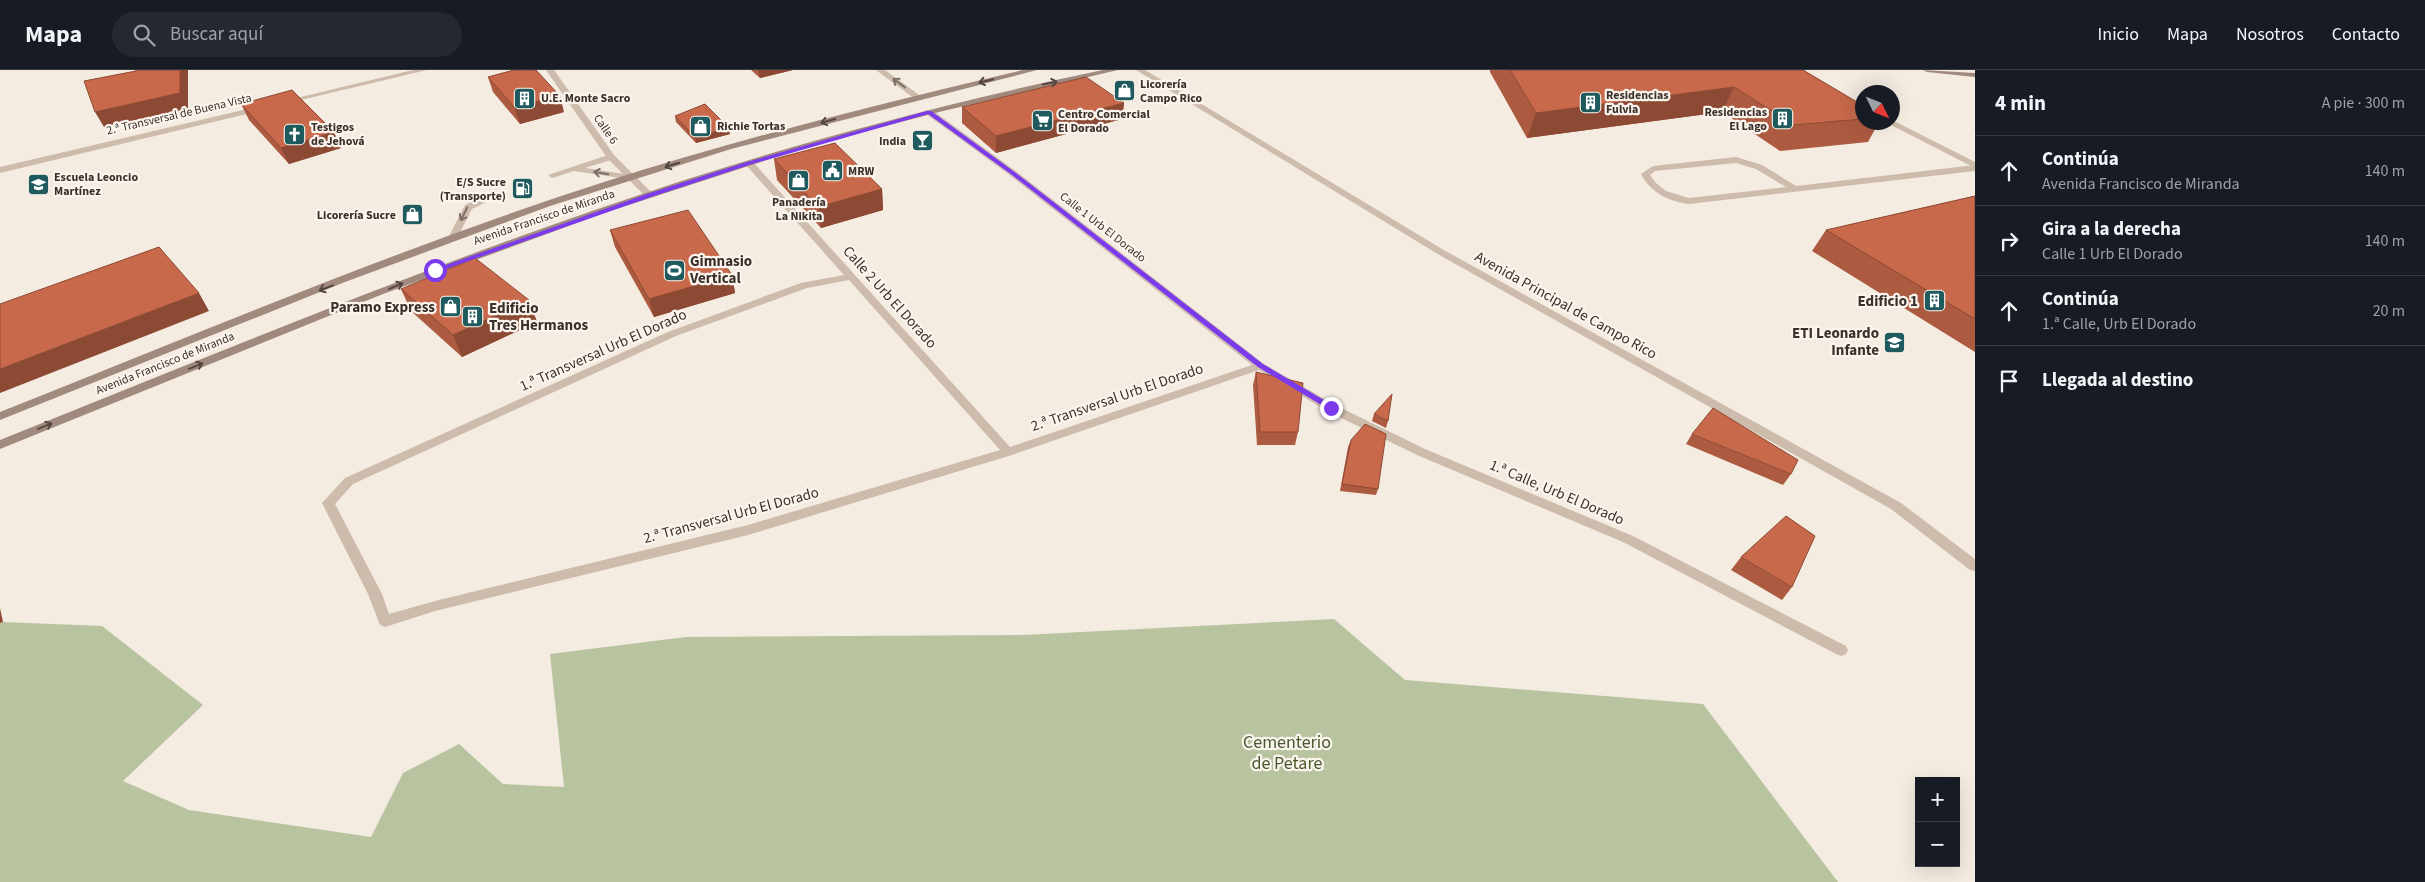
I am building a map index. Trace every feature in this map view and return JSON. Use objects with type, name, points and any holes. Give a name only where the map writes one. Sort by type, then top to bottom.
[{"type":"main road","name":"Avenida Francisco de Miranda","points":[[0,416],[453,238],[546,204],[716,152],[918,97],[1033,70]]},
{"type":"main road","name":"Avenida Francisco de Miranda","points":[[0,444],[435,270],[649,195],[750,163],[929,112],[1006,92],[1114,70]]},
{"type":"main road","points":[[1927,70],[1975,76]]},
{"type":"street","points":[[278,104],[423,70]]},
{"type":"street","name":"Calle 6","points":[[550,70],[611,157],[649,195]]},
{"type":"street","points":[[880,70],[918,97]]},
{"type":"street","name":"Avenida Principal de Campo Rico","points":[[1140,70],[1439,251],[1896,506],[1975,566]]},
{"type":"street","name":"2.ª Transversal de Buena Vista","points":[[0,170],[268,106]]},
{"type":"street","name":"Calle 1 Urb El Dorado","points":[[929,112],[1014,174],[1260,366]]},
{"type":"street","points":[[1900,126],[1975,164]]},
{"type":"street","points":[[552,175],[611,157]]},
{"type":"street","points":[[1795,189],[1749,162],[1736,160],[1653,169],[1645,174],[1648,180],[1666,195],[1678,201],[1689,202],[1975,168]]},
{"type":"street","name":"Calle 2 Urb El Dorado","points":[[750,163],[1008,452]]},
{"type":"street","points":[[571,168],[630,178]]},
{"type":"street","points":[[453,238],[468,207],[485,199]]},
{"type":"street","name":"1.ª Transversal Urb El Dorado","points":[[373,470],[672,334],[805,285],[852,277]]},
{"type":"street","name":"2.ª Transversal Urb El Dorado","points":[[373,470],[348,481],[328,503],[375,594],[385,622],[435,606],[748,530],[1008,452],[1260,366]]},
{"type":"street","name":"1.ª Calle, Urb El Dorado","points":[[1260,366],[1331,408],[1421,452],[1628,539],[1841,650]]},
{"type":"green space","name":"Cementerio de Petare","points":[[1334,619],[1405,680],[1703,704],[1838,882],[0,882],[0,623],[3,622],[102,626],[203,705],[123,781],[189,810],[371,837],[403,773],[459,744],[503,784],[564,787],[550,654],[686,637],[1023,635]]},
{"type":"building","points":[[135,70],[180,70],[180,93],[95,112],[84,81]]},
{"type":"building","points":[[514,70],[536,70],[560,96],[514,107],[488,77]]},
{"type":"building","points":[[1510,70],[1803,70],[1855,101],[1855,120],[1794,125],[1734,87],[1536,113]]},
{"type":"building","points":[[1086,77],[1124,103],[996,136],[962,107]]},
{"type":"building","points":[[292,90],[334,132],[281,148],[241,104]]},
{"type":"building","name":"Richie Tortas","points":[[705,104],[729,128],[695,137],[675,116]]},
{"type":"building","points":[[835,143],[882,189],[818,207],[774,159]]},
{"type":"building","points":[[1975,196],[1975,319],[1826,230]]},
{"type":"building","name":"Gimnasio Vertical","points":[[688,210],[732,275],[649,299],[610,230]]},
{"type":"building","points":[[159,247],[199,293],[0,369],[0,304]]},
{"type":"building","points":[[475,258],[529,300],[453,335],[401,289]]},
{"type":"building","points":[[1256,372],[1303,383],[1298,432],[1260,432]]},
{"type":"building","points":[[1392,394],[1388,421],[1374,414]]},
{"type":"building","points":[[1713,408],[1798,460],[1791,474],[1692,434]]},
{"type":"building","points":[[1365,424],[1386,434],[1378,489],[1342,484],[1351,440]]},
{"type":"building","points":[[1786,516],[1815,536],[1792,587],[1741,557]]},
{"type":"place","name":"Licorería Campo Rico","points":[[1124,91]]},
{"type":"place","name":"U.E. Monte Sacro","points":[[525,98]]},
{"type":"place","name":"Residencias Fulvia","points":[[1590,102]]},
{"type":"place","name":"Residencias El Lago","points":[[1783,119]]},
{"type":"place","name":"Centro Comercial El Dorado","points":[[1042,121]]},
{"type":"place","name":"Richie Tortas","points":[[701,126]]},
{"type":"place","name":"Testigos de Jehová","points":[[295,134]]},
{"type":"place","name":"India","points":[[922,141]]},
{"type":"place","name":"MRW","points":[[832,171]]},
{"type":"place","name":"Panadería La Nikita","points":[[799,181]]},
{"type":"place","name":"Escuela Leoncio Martínez","points":[[38,184]]},
{"type":"place","name":"E/S Sucre (Transporte)","points":[[522,189]]},
{"type":"place","name":"Licorería Sucre","points":[[412,215]]},
{"type":"place","name":"Gimnasio Vertical","points":[[674,270]]},
{"type":"place","name":"Edificio 1","points":[[1934,301]]},
{"type":"place","name":"Paramo Express","points":[[451,307]]},
{"type":"place","name":"Edificio Tres Hermanos","points":[[473,317]]},
{"type":"place","name":"ETI Leonardo Infante","points":[[1895,342]]},
{"type":"route","points":[[435,270],[649,195],[750,163],[929,112],[1014,174],[1260,366],[1331,408]]}]
